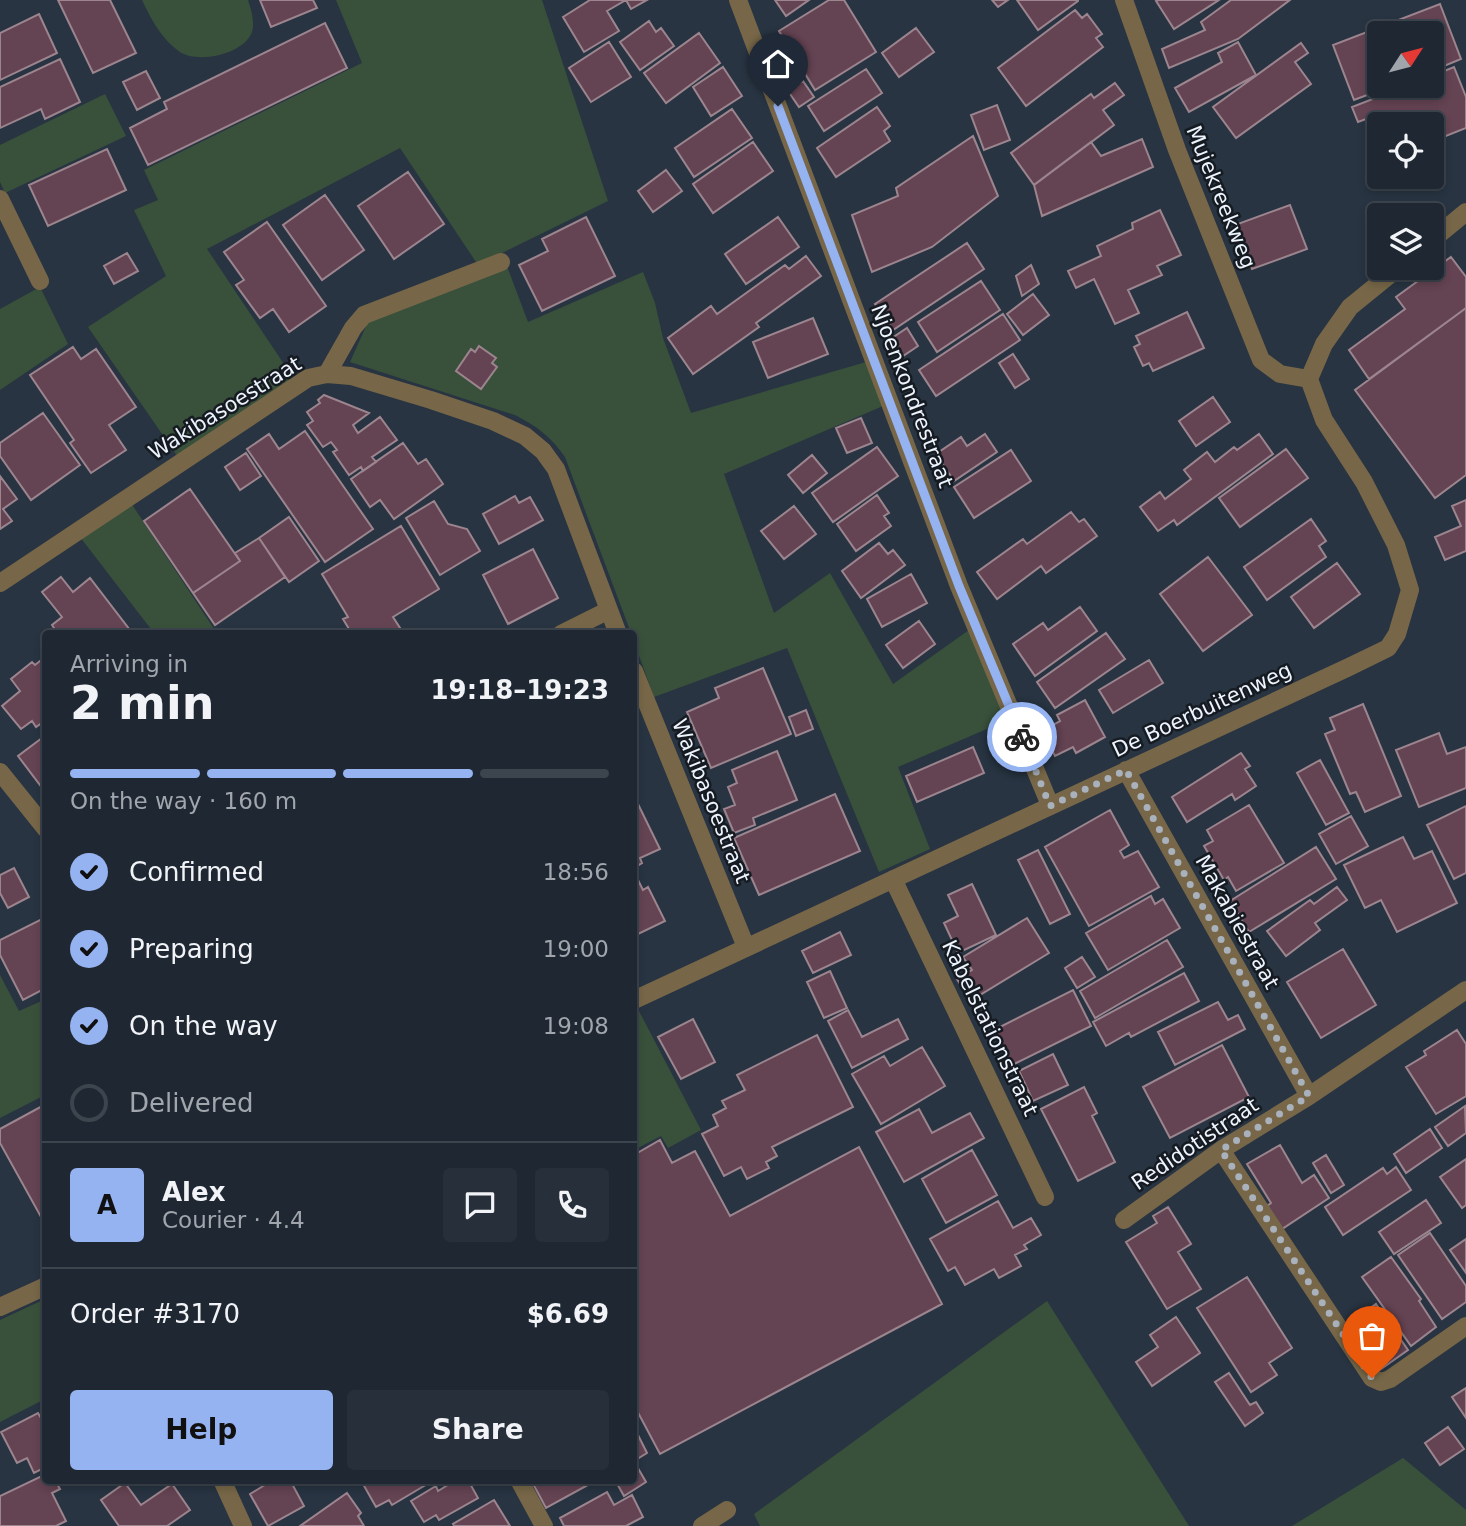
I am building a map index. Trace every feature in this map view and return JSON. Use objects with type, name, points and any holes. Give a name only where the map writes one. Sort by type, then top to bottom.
[{"type":"street","name":"Njoenkondrestraat","points":[[738,0],[959,586],[1050,806]]},
{"type":"street","name":"Mujekreekweg","points":[[1124,0],[1177,150],[1261,360],[1280,374],[1309,379]]},
{"type":"street","points":[[0,199],[40,281]]},
{"type":"street","points":[[1444,230],[1466,212]]},
{"type":"street","points":[[327,374],[353,328],[364,315],[500,262]]},
{"type":"street","points":[[1309,379],[1325,344],[1350,307],[1383,280]]},
{"type":"street","name":"Wakibasoestraat","points":[[0,583],[308,378],[327,374],[351,376],[494,421],[525,436],[543,451],[556,469],[616,630]]},
{"type":"street","name":"De Boerbuitenweg","points":[[637,999],[1388,648],[1397,634],[1410,590],[1396,545],[1364,482],[1324,420],[1309,379]]},
{"type":"street","points":[[569,630],[609,610]]},
{"type":"street","name":"Wakibasoestraat","points":[[637,678],[746,947]]},
{"type":"street","name":"Makabiestraat","points":[[1126,770],[1309,1096]]},
{"type":"street","points":[[0,772],[42,824]]},
{"type":"street","name":"Kabelstationstraat","points":[[893,878],[1045,1196]]},
{"type":"street","name":"Redidotistraat","points":[[1124,1220],[1221,1150],[1309,1096],[1466,990]]},
{"type":"street","points":[[1221,1150],[1372,1378],[1381,1382],[1390,1379],[1466,1326]]},
{"type":"street","points":[[0,1307],[42,1288]]},
{"type":"street","points":[[224,1484],[243,1526]]},
{"type":"street","points":[[521,1484],[544,1526]]},
{"type":"street","points":[[702,1526],[727,1510]]},
{"type":"green space","points":[[142,0],[248,0],[253,20],[252,32],[240,46],[220,55],[188,55],[180,52],[162,35]]},
{"type":"green space","points":[[336,0],[542,0],[608,201],[502,253],[528,322],[643,272],[655,303],[663,338],[691,413],[866,362],[883,406],[724,474],[774,613],[830,573],[893,684],[969,630],[1008,720],[898,767],[930,849],[879,872],[787,648],[654,697],[637,650],[637,630],[630,630],[565,457],[543,433],[515,415],[350,362],[371,315],[478,265],[400,148],[207,249],[294,379],[178,457],[88,327],[166,276],[134,210],[158,200],[144,170],[362,63]]},
{"type":"green space","points":[[105,94],[126,136],[5,193],[0,182],[0,145]]},
{"type":"green space","points":[[40,287],[68,344],[0,390],[0,309]]},
{"type":"green space","points":[[131,503],[214,629],[152,630],[80,537]]},
{"type":"green space","points":[[0,975],[19,1011],[42,1001],[42,1097],[0,1118]]},
{"type":"green space","points":[[639,1011],[701,1130],[668,1148],[661,1136],[637,1148]]},
{"type":"green space","points":[[42,1300],[42,1401],[0,1422],[0,1320]]},
{"type":"green space","points":[[1047,1301],[1189,1526],[760,1526],[754,1514]]},
{"type":"green space","points":[[1403,1458],[1466,1510],[1466,1526],[1292,1526]]},
{"type":"building","points":[[58,0],[110,0],[136,53],[93,73]]},
{"type":"building","points":[[260,0],[313,0],[317,8],[271,27]]},
{"type":"building","points":[[590,0],[626,0],[607,11],[619,31],[584,52],[563,17]]},
{"type":"building","points":[[626,0],[647,0],[631,9]]},
{"type":"building","points":[[775,0],[809,0],[786,16]]},
{"type":"building","points":[[829,0],[844,0],[876,52],[815,90],[779,31]]},
{"type":"building","points":[[992,0],[1008,0],[998,7]]},
{"type":"building","points":[[1017,0],[1078,0],[1078,1],[1038,30]]},
{"type":"building","points":[[1219,0],[1174,29],[1156,1]]},
{"type":"building","points":[[1231,0],[1290,0],[1238,39],[1169,68],[1162,49],[1205,30],[1201,22]]},
{"type":"building","points":[[1440,4],[1461,59],[1444,66],[1444,21],[1396,21]]},
{"type":"building","points":[[1075,10],[1082,18],[1087,14],[1102,34],[1096,38],[1103,47],[1026,106],[998,68]]},
{"type":"building","points":[[39,14],[57,53],[0,80],[0,33]]},
{"type":"building","points":[[649,21],[656,32],[661,28],[674,46],[640,70],[620,42]]},
{"type":"building","points":[[325,23],[347,68],[148,165],[130,128],[167,109],[164,102]]},
{"type":"building","points":[[916,28],[934,52],[899,77],[882,53]]},
{"type":"building","points":[[1367,32],[1367,95],[1354,100],[1333,45]]},
{"type":"building","points":[[699,33],[720,63],[666,103],[644,73]]},
{"type":"building","points":[[609,42],[631,77],[591,102],[569,68]]},
{"type":"building","points":[[1238,42],[1256,75],[1189,112],[1175,88],[1222,62],[1218,53]]},
{"type":"building","points":[[1301,43],[1308,53],[1295,62],[1311,84],[1236,138],[1213,107]]},
{"type":"building","points":[[60,59],[80,102],[45,119],[41,109],[0,128],[0,87]]},
{"type":"building","points":[[723,67],[742,96],[711,116],[693,87]]},
{"type":"building","points":[[1454,67],[1466,97],[1466,128],[1444,137],[1444,112],[1367,112],[1367,119],[1358,122],[1352,107],[1375,98],[1444,98],[1444,71]]},
{"type":"building","points":[[866,69],[882,93],[824,131],[808,106]]},
{"type":"building","points":[[146,71],[160,98],[137,110],[123,82]]},
{"type":"building","points":[[803,81],[814,97],[799,107],[788,91]]},
{"type":"building","points":[[1115,83],[1124,95],[1103,110],[1114,125],[1034,185],[1011,153],[1091,94],[1094,98]]},
{"type":"building","points":[[997,105],[1010,140],[984,150],[971,115]]},
{"type":"building","points":[[877,107],[890,126],[884,131],[890,141],[836,177],[817,148]]},
{"type":"building","points":[[732,109],[752,138],[694,177],[675,148]]},
{"type":"building","points":[[973,136],[998,196],[932,247],[872,272],[852,215],[898,196],[896,188]]},
{"type":"building","points":[[1142,139],[1153,167],[1042,216],[1034,185],[1091,142],[1101,156]]},
{"type":"building","points":[[753,142],[773,171],[713,213],[693,184]]},
{"type":"building","points":[[107,149],[126,190],[48,226],[29,185]]},
{"type":"building","points":[[666,170],[682,191],[653,212],[638,191]]},
{"type":"building","points":[[408,172],[444,224],[394,259],[358,206]]},
{"type":"building","points":[[325,195],[364,250],[322,280],[283,225]]},
{"type":"building","points":[[1290,205],[1307,249],[1252,269],[1235,225]]},
{"type":"building","points":[[1160,210],[1181,255],[1157,266],[1162,275],[1128,290],[1139,313],[1115,324],[1094,279],[1076,288],[1068,271],[1101,256],[1097,246],[1133,229],[1132,223]]},
{"type":"building","points":[[586,217],[615,276],[542,311],[519,265],[548,251],[542,239]]},
{"type":"building","points":[[778,217],[799,247],[746,284],[725,254]]},
{"type":"building","points":[[267,222],[326,306],[289,332],[273,309],[260,318],[236,285],[244,280],[224,252]]},
{"type":"building","points":[[967,243],[984,269],[893,330],[875,304]]},
{"type":"building","points":[[127,253],[138,271],[114,284],[104,266]]},
{"type":"building","points":[[806,256],[821,276],[756,323],[759,327],[693,374],[668,338],[711,306],[717,314],[785,265],[789,269]]},
{"type":"building","points":[[1451,257],[1466,277],[1466,308],[1369,379],[1349,350],[1405,309],[1396,297],[1419,280],[1444,280],[1444,262]]},
{"type":"building","points":[[1031,265],[1039,284],[1022,296],[1016,276]]},
{"type":"building","points":[[981,281],[1000,310],[937,352],[918,322]]},
{"type":"building","points":[[1033,294],[1049,315],[1023,335],[1007,314]]},
{"type":"building","points":[[1466,308],[1466,475],[1435,498],[1355,390]]},
{"type":"building","points":[[1187,312],[1204,348],[1153,371],[1149,363],[1143,366],[1134,347],[1140,344],[1136,336]]},
{"type":"building","points":[[1003,314],[1020,340],[936,396],[919,370]]},
{"type":"building","points":[[813,318],[828,354],[768,378],[753,342]]},
{"type":"building","points":[[907,328],[918,346],[903,356],[892,338]]},
{"type":"building","points":[[479,346],[496,358],[492,363],[497,367],[481,389],[456,371],[471,349],[475,352]]},
{"type":"building","points":[[73,347],[81,359],[96,349],[136,407],[109,425],[126,450],[91,473],[70,443],[74,440],[30,375]]},
{"type":"building","points":[[1013,354],[1029,379],[1015,388],[999,363]]},
{"type":"building","points":[[324,395],[369,413],[353,425],[358,433],[380,417],[397,440],[372,457],[376,462],[363,471],[361,467],[349,475],[333,452],[337,450],[331,442],[323,447],[307,425],[313,421],[307,412],[320,403],[318,400]]},
{"type":"building","points":[[1213,397],[1230,422],[1196,446],[1179,421]]},
{"type":"building","points":[[43,413],[80,465],[31,500],[0,456],[0,443]]},
{"type":"building","points":[[861,418],[872,443],[847,453],[836,428]]},
{"type":"building","points":[[305,431],[373,529],[325,562],[247,449],[269,434],[279,449]]},
{"type":"building","points":[[985,434],[997,452],[954,481],[936,454],[961,437],[967,446]]},
{"type":"building","points":[[1259,434],[1273,454],[1177,525],[1174,520],[1158,531],[1140,507],[1160,492],[1165,499],[1191,479],[1184,470],[1207,452],[1215,462],[1234,447],[1237,450]]},
{"type":"building","points":[[403,443],[418,464],[426,459],[443,484],[394,519],[380,500],[370,507],[351,479]]},
{"type":"building","points":[[877,447],[898,476],[833,522],[812,493]]},
{"type":"building","points":[[1286,449],[1308,478],[1240,527],[1219,498]]},
{"type":"building","points":[[1011,450],[1031,481],[974,518],[954,487]]},
{"type":"building","points":[[246,453],[261,476],[240,490],[225,467]]},
{"type":"building","points":[[812,455],[827,473],[803,493],[788,475]]},
{"type":"building","points":[[0,476],[17,499],[3,509],[12,521],[0,529]]},
{"type":"building","points":[[190,489],[240,561],[193,593],[144,521]]},
{"type":"building","points":[[877,495],[889,513],[884,516],[891,526],[856,551],[837,524]]},
{"type":"building","points":[[515,496],[519,503],[530,497],[543,520],[499,544],[483,514]]},
{"type":"building","points":[[1466,500],[1466,551],[1445,560],[1435,537],[1461,526],[1452,506]]},
{"type":"building","points":[[434,501],[448,524],[467,529],[480,551],[440,575],[406,518]]},
{"type":"building","points":[[794,506],[816,534],[784,559],[761,531]]},
{"type":"building","points":[[1071,512],[1079,522],[1084,519],[1097,536],[1046,573],[1041,566],[997,599],[977,572],[1023,539],[1027,544]]},
{"type":"building","points":[[289,517],[319,561],[289,582],[259,538]]},
{"type":"building","points":[[1311,519],[1326,541],[1319,546],[1326,557],[1267,600],[1244,567]]},
{"type":"building","points":[[401,526],[439,589],[393,617],[401,630],[350,630],[343,619],[348,617],[322,574]]},
{"type":"building","points":[[259,538],[285,577],[215,625],[193,593],[240,561],[235,553]]},
{"type":"building","points":[[879,543],[888,554],[893,550],[905,565],[861,598],[842,571]]},
{"type":"building","points":[[533,549],[558,598],[508,624],[483,575]]},
{"type":"building","points":[[1208,557],[1252,615],[1203,651],[1160,594]]},
{"type":"building","points":[[1337,563],[1360,594],[1314,628],[1291,597]]},
{"type":"building","points":[[911,574],[927,603],[882,627],[867,599]]},
{"type":"building","points":[[61,577],[73,592],[90,578],[130,630],[55,630],[52,625],[62,617],[42,592]]},
{"type":"building","points":[[1080,607],[1097,631],[1035,676],[1013,644],[1043,623],[1048,630]]},
{"type":"building","points":[[919,621],[935,644],[903,668],[886,645]]},
{"type":"building","points":[[1106,633],[1125,659],[1055,708],[1037,682]]},
{"type":"building","points":[[42,659],[42,723],[36,727],[32,721],[21,729],[2,706],[20,691],[11,679],[32,662],[35,665]]},
{"type":"building","points":[[1149,660],[1163,683],[1113,713],[1099,690]]},
{"type":"building","points":[[763,668],[791,734],[711,768],[687,712],[719,698],[715,688]]},
{"type":"building","points":[[1085,700],[1105,737],[1076,753],[1073,747],[1055,756],[1042,731],[1060,721],[1057,715]]},
{"type":"building","points":[[1363,704],[1401,796],[1365,812],[1356,792],[1350,794],[1325,734],[1335,730],[1330,718]]},
{"type":"building","points":[[806,710],[813,729],[796,736],[789,717]]},
{"type":"building","points":[[1439,733],[1447,754],[1466,747],[1466,788],[1419,807],[1396,750]]},
{"type":"building","points":[[42,738],[42,788],[18,756]]},
{"type":"building","points":[[973,747],[984,773],[917,802],[906,776]]},
{"type":"building","points":[[777,751],[797,800],[753,818],[755,825],[734,833],[724,809],[735,805],[728,787],[737,783],[732,770]]},
{"type":"building","points":[[1241,753],[1250,766],[1245,769],[1256,786],[1235,800],[1232,794],[1187,822],[1172,797]]},
{"type":"building","points":[[1320,760],[1349,813],[1326,825],[1297,773]]},
{"type":"building","points":[[835,794],[860,851],[759,895],[734,838]]},
{"type":"building","points":[[637,802],[660,849],[640,858],[642,863],[637,866]]},
{"type":"building","points":[[1249,805],[1284,863],[1236,891],[1228,877],[1224,880],[1204,846],[1213,841],[1207,830]]},
{"type":"building","points":[[1466,806],[1466,873],[1454,879],[1427,825]]},
{"type":"building","points":[[1110,810],[1129,845],[1120,851],[1124,858],[1138,851],[1159,887],[1089,926],[1045,847]]},
{"type":"building","points":[[1351,816],[1368,846],[1336,864],[1319,834]]},
{"type":"building","points":[[1403,837],[1414,859],[1432,851],[1457,903],[1397,932],[1381,900],[1365,908],[1344,865]]},
{"type":"building","points":[[1316,847],[1336,879],[1249,932],[1230,901]]},
{"type":"building","points":[[1038,850],[1070,914],[1050,924],[1018,860]]},
{"type":"building","points":[[14,868],[29,897],[8,908],[0,893],[0,875]]},
{"type":"building","points":[[637,878],[643,890],[648,887],[665,921],[637,935]]},
{"type":"building","points":[[972,884],[996,935],[958,953],[944,923],[958,916],[948,895]]},
{"type":"building","points":[[1337,887],[1347,900],[1315,923],[1320,930],[1286,956],[1267,931],[1310,900],[1314,904]]},
{"type":"building","points":[[1151,896],[1155,904],[1163,899],[1180,928],[1108,970],[1086,933]]},
{"type":"building","points":[[1027,918],[1049,953],[970,1001],[957,979],[972,970],[963,957]]},
{"type":"building","points":[[42,919],[42,990],[23,1000],[0,955],[0,940]]},
{"type":"building","points":[[840,932],[851,955],[813,973],[802,951]]},
{"type":"building","points":[[1167,940],[1183,967],[1095,1018],[1080,991]]},
{"type":"building","points":[[1343,949],[1376,1005],[1321,1038],[1287,982]]},
{"type":"building","points":[[1082,957],[1095,977],[1077,988],[1065,968]]},
{"type":"building","points":[[830,971],[847,1008],[824,1018],[807,982]]},
{"type":"building","points":[[1184,973],[1199,1001],[1131,1037],[1129,1033],[1106,1046],[1093,1022]]},
{"type":"building","points":[[1073,990],[1091,1026],[1012,1065],[994,1030]]},
{"type":"building","points":[[1218,1002],[1228,1020],[1238,1015],[1245,1029],[1175,1065],[1158,1032]]},
{"type":"building","points":[[848,1010],[862,1037],[898,1019],[908,1039],[852,1068],[828,1021]]},
{"type":"building","points":[[693,1019],[715,1062],[681,1079],[658,1037]]},
{"type":"building","points":[[1457,1030],[1466,1044],[1466,1096],[1436,1114],[1406,1067],[1426,1055],[1424,1051]]},
{"type":"building","points":[[817,1035],[853,1107],[772,1147],[777,1156],[766,1162],[769,1168],[747,1179],[741,1167],[724,1176],[702,1134],[718,1126],[713,1115],[726,1108],[722,1101],[745,1090],[737,1075]]},
{"type":"building","points":[[1222,1045],[1249,1097],[1170,1138],[1143,1087]]},
{"type":"building","points":[[922,1047],[945,1086],[881,1124],[852,1074],[884,1056],[890,1066]]},
{"type":"building","points":[[1053,1054],[1068,1085],[1033,1101],[1019,1071]]},
{"type":"building","points":[[1084,1087],[1097,1113],[1092,1116],[1115,1162],[1078,1181],[1041,1109]]},
{"type":"building","points":[[42,1106],[42,1219],[0,1143],[0,1129]]},
{"type":"building","points":[[1465,1106],[1466,1133],[1448,1146],[1435,1127]]},
{"type":"building","points":[[919,1109],[932,1133],[970,1113],[984,1138],[904,1182],[876,1132]]},
{"type":"building","points":[[1430,1129],[1442,1148],[1406,1173],[1394,1154]]},
{"type":"building","points":[[660,1140],[672,1163],[695,1151],[730,1216],[859,1147],[942,1304],[660,1454],[637,1411],[637,1153]]},
{"type":"building","points":[[1280,1145],[1302,1183],[1314,1175],[1329,1198],[1282,1229],[1267,1206],[1271,1203],[1247,1164]]},
{"type":"building","points":[[972,1150],[997,1195],[946,1223],[922,1179]]},
{"type":"building","points":[[1326,1155],[1344,1185],[1331,1193],[1313,1163]]},
{"type":"building","points":[[1466,1159],[1466,1205],[1462,1208],[1440,1177]]},
{"type":"building","points":[[1396,1167],[1411,1190],[1343,1235],[1325,1207],[1383,1168],[1387,1174]]},
{"type":"building","points":[[1426,1200],[1441,1223],[1394,1254],[1379,1232]]},
{"type":"building","points":[[998,1201],[1013,1228],[1031,1218],[1041,1235],[1024,1245],[1027,1249],[1015,1255],[1021,1266],[999,1278],[994,1269],[965,1285],[955,1267],[948,1271],[930,1239]]},
{"type":"building","points":[[1168,1207],[1191,1244],[1178,1252],[1201,1289],[1167,1309],[1126,1242],[1157,1223],[1153,1216]]},
{"type":"building","points":[[1430,1233],[1466,1286],[1466,1302],[1442,1319],[1398,1255]]},
{"type":"building","points":[[1466,1239],[1466,1273],[1450,1250]]},
{"type":"building","points":[[1391,1257],[1421,1299],[1419,1301],[1436,1327],[1411,1346],[1362,1277]]},
{"type":"building","points":[[1247,1277],[1292,1348],[1269,1363],[1277,1375],[1251,1392],[1197,1308]]},
{"type":"building","points":[[1376,1304],[1408,1350],[1378,1371],[1346,1325]]},
{"type":"building","points":[[1176,1317],[1200,1353],[1152,1386],[1136,1362],[1158,1347],[1150,1335]]},
{"type":"building","points":[[1229,1373],[1250,1405],[1256,1402],[1263,1413],[1245,1426],[1215,1382]]},
{"type":"building","points":[[1466,1388],[1466,1418],[1452,1397]]},
{"type":"building","points":[[38,1413],[42,1420],[42,1469],[34,1473],[27,1458],[17,1463],[1,1432]]},
{"type":"building","points":[[1448,1427],[1464,1449],[1440,1465],[1425,1443]]},
{"type":"building","points":[[637,1433],[647,1453],[637,1459]]},
{"type":"building","points":[[637,1466],[646,1482],[624,1496],[617,1484],[637,1484]]},
{"type":"building","points":[[42,1476],[42,1484],[57,1484],[60,1489],[52,1493],[66,1521],[56,1526],[0,1526],[0,1496]]},
{"type":"building","points":[[126,1484],[141,1505],[172,1484],[190,1510],[167,1526],[119,1526],[101,1500]]},
{"type":"building","points":[[266,1484],[292,1484],[304,1506],[268,1526],[250,1494]]},
{"type":"building","points":[[363,1484],[427,1484],[392,1505],[389,1500],[376,1507]]},
{"type":"building","points":[[449,1484],[470,1484],[478,1498],[439,1520],[436,1515],[424,1522],[411,1501],[436,1486],[438,1491]]},
{"type":"building","points":[[533,1484],[590,1484],[546,1508]]},
{"type":"building","points":[[607,1492],[614,1505],[632,1495],[643,1517],[626,1526],[564,1526],[560,1518]]},
{"type":"building","points":[[347,1493],[361,1513],[358,1516],[364,1526],[300,1526]]},
{"type":"building","points":[[494,1500],[510,1526],[454,1526],[453,1524]]},
{"type":"way so far","points":[[1022,737],[1050,806],[1126,770],[1309,1096],[1221,1150],[1372,1378]]},
{"type":"route","points":[[778,106],[959,586],[1022,737]]}]
